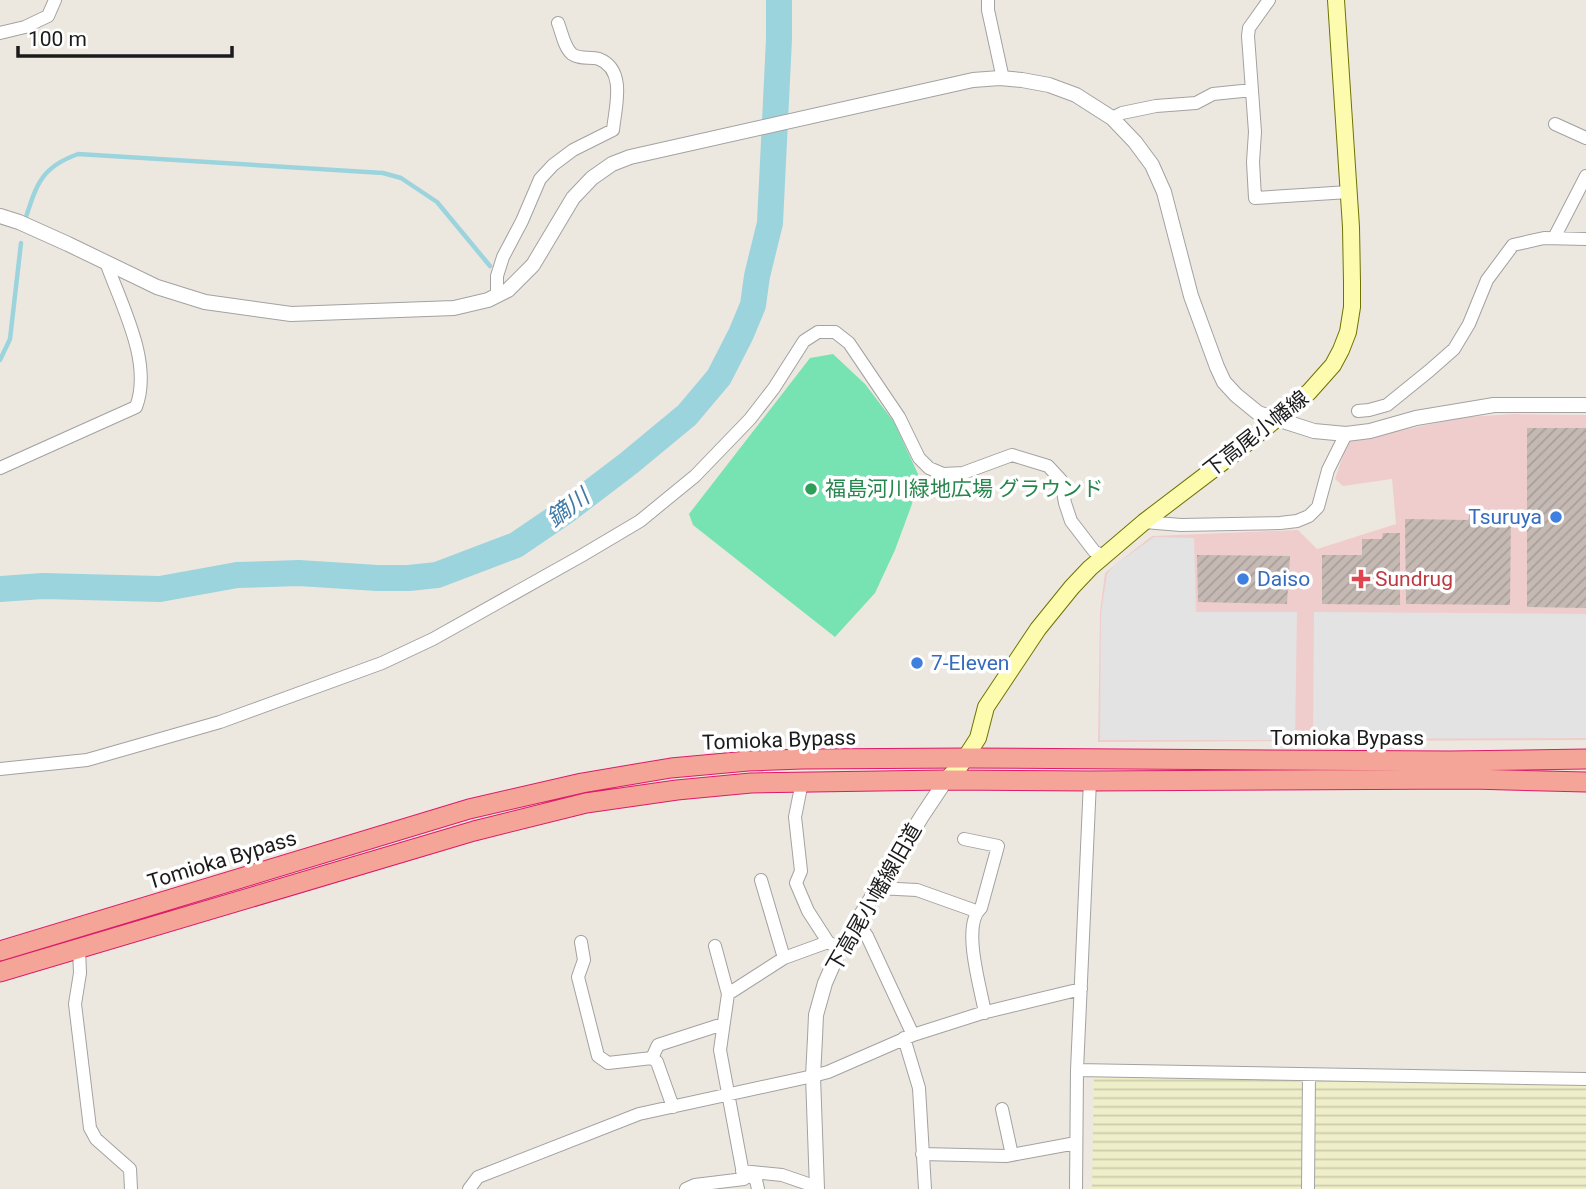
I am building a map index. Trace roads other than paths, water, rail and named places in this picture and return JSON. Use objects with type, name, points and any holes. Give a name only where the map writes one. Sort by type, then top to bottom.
[{"type":"highway","name":"Tomioka Bypass","points":[[0,951],[469,809],[582,783],[671,768],[802,759],[1586,759]]},
{"type":"highway","name":"Tomioka Bypass","points":[[0,972],[474,831],[586,803],[632,795],[751,783],[946,780],[1471,779],[1586,782]]},
{"type":"main road","name":"下高尾小幡線","points":[[946,780],[967,758],[978,738],[986,707],[1020,655],[1054,608],[1090,568],[1309,392],[1333,365],[1348,332],[1352,307],[1349,192],[1336,0]]},
{"type":"street","points":[[0,33],[24,27],[48,16],[55,0]]},
{"type":"street","points":[[988,0],[1003,79]]},
{"type":"street","points":[[1269,0],[1249,28],[1248,36],[1255,132],[1255,198],[1349,192]]},
{"type":"street","points":[[497,295],[497,275],[503,257],[540,179],[573,150],[613,130],[618,82],[613,71],[600,60],[575,57],[568,50],[558,23]]},
{"type":"street","points":[[0,216],[19,222],[157,287],[205,302],[291,314],[454,308],[488,300],[508,290],[533,265],[573,198],[592,178],[630,156],[973,80],[1022,80],[1049,85],[1076,95],[1112,118],[1152,165],[1164,192],[1191,296],[1224,382],[1258,413],[1314,430],[1346,434],[1370,431],[1416,418],[1494,405],[1586,405]]},
{"type":"street","points":[[1112,118],[1122,113],[1156,106],[1196,103],[1213,94],[1252,90]]},
{"type":"street","points":[[1555,124],[1586,138]]},
{"type":"street","points":[[1554,238],[1586,176]]},
{"type":"street","points":[[1358,411],[1387,404],[1454,349],[1469,324],[1487,280],[1513,246],[1544,238],[1586,239]]},
{"type":"street","points":[[0,468],[136,407],[141,394],[138,357],[133,334],[106,262]]},
{"type":"street","points":[[0,769],[87,760],[220,722],[382,663],[433,639],[640,520],[695,476],[750,419],[804,341],[818,332],[835,332],[849,343],[899,416],[919,458],[929,468],[943,474],[962,473],[1012,455],[1048,466],[1061,480],[1071,521],[1094,551],[1103,556]]},
{"type":"street","points":[[1394,399],[1398,423]]},
{"type":"street","points":[[1144,522],[1181,525],[1297,521],[1318,507],[1328,470],[1346,434]]},
{"type":"street","name":"下高尾小幡線旧道","points":[[817,1188],[813,1076],[815,1038],[819,1002],[834,945],[856,921],[946,780]]},
{"type":"street","points":[[1076,1189],[1077,1070],[1090,781]]},
{"type":"street","points":[[728,994],[784,958],[834,945],[808,911],[796,883],[801,871],[795,817],[802,782]]},
{"type":"street","points":[[964,839],[998,846],[981,908],[974,915],[972,937],[985,1013]]},
{"type":"street","points":[[761,880],[784,958]]},
{"type":"street","points":[[877,888],[917,890],[976,911]]},
{"type":"street","points":[[856,921],[867,936],[909,1037],[919,1088],[925,1189]]},
{"type":"street","points":[[581,942],[584,960],[578,977],[598,1056],[608,1063],[652,1058],[657,1062],[673,1107]]},
{"type":"street","points":[[686,1189],[695,1185],[744,1179],[720,1050],[728,994],[715,946]]},
{"type":"street","points":[[79,949],[80,973],[75,1004],[90,1128],[96,1139],[130,1170],[131,1189]]},
{"type":"street","points":[[469,1189],[478,1177],[639,1114],[828,1072],[909,1037],[985,1013],[1082,989]]},
{"type":"street","points":[[652,1058],[658,1045],[723,1024]]},
{"type":"street","points":[[1077,1070],[1586,1079]]},
{"type":"street","points":[[1308,1189],[1309,1075]]},
{"type":"street","points":[[1002,1109],[1012,1154]]},
{"type":"street","points":[[922,1154],[1006,1156],[1076,1143]]},
{"type":"street","points":[[742,1171],[782,1175],[817,1188]]},
{"type":"street","points":[[742,1171],[756,1181],[758,1189]]},
{"type":"waterway","name":"鏑川","points":[[0,589],[43,586],[160,589],[237,575],[299,573],[377,578],[437,575],[516,545],[566,511],[687,415],[719,377],[741,334],[753,305],[770,223],[779,0]]},
{"type":"waterway","points":[[26,217],[43,178],[56,165],[78,154],[383,173],[401,178],[437,202],[490,266]]},
{"type":"waterway","points":[[0,360],[10,339],[21,243]]},
{"type":"place","name":"福島河川緑地広場 グラウンド","points":[[811,489]]},
{"type":"place","name":"Tsuruya","points":[[1556,517]]},
{"type":"place","name":"Daiso","points":[[1243,579]]},
{"type":"place","name":"Sundrug","points":[[1361,579]]},
{"type":"place","name":"7-Eleven","points":[[917,663]]}]
